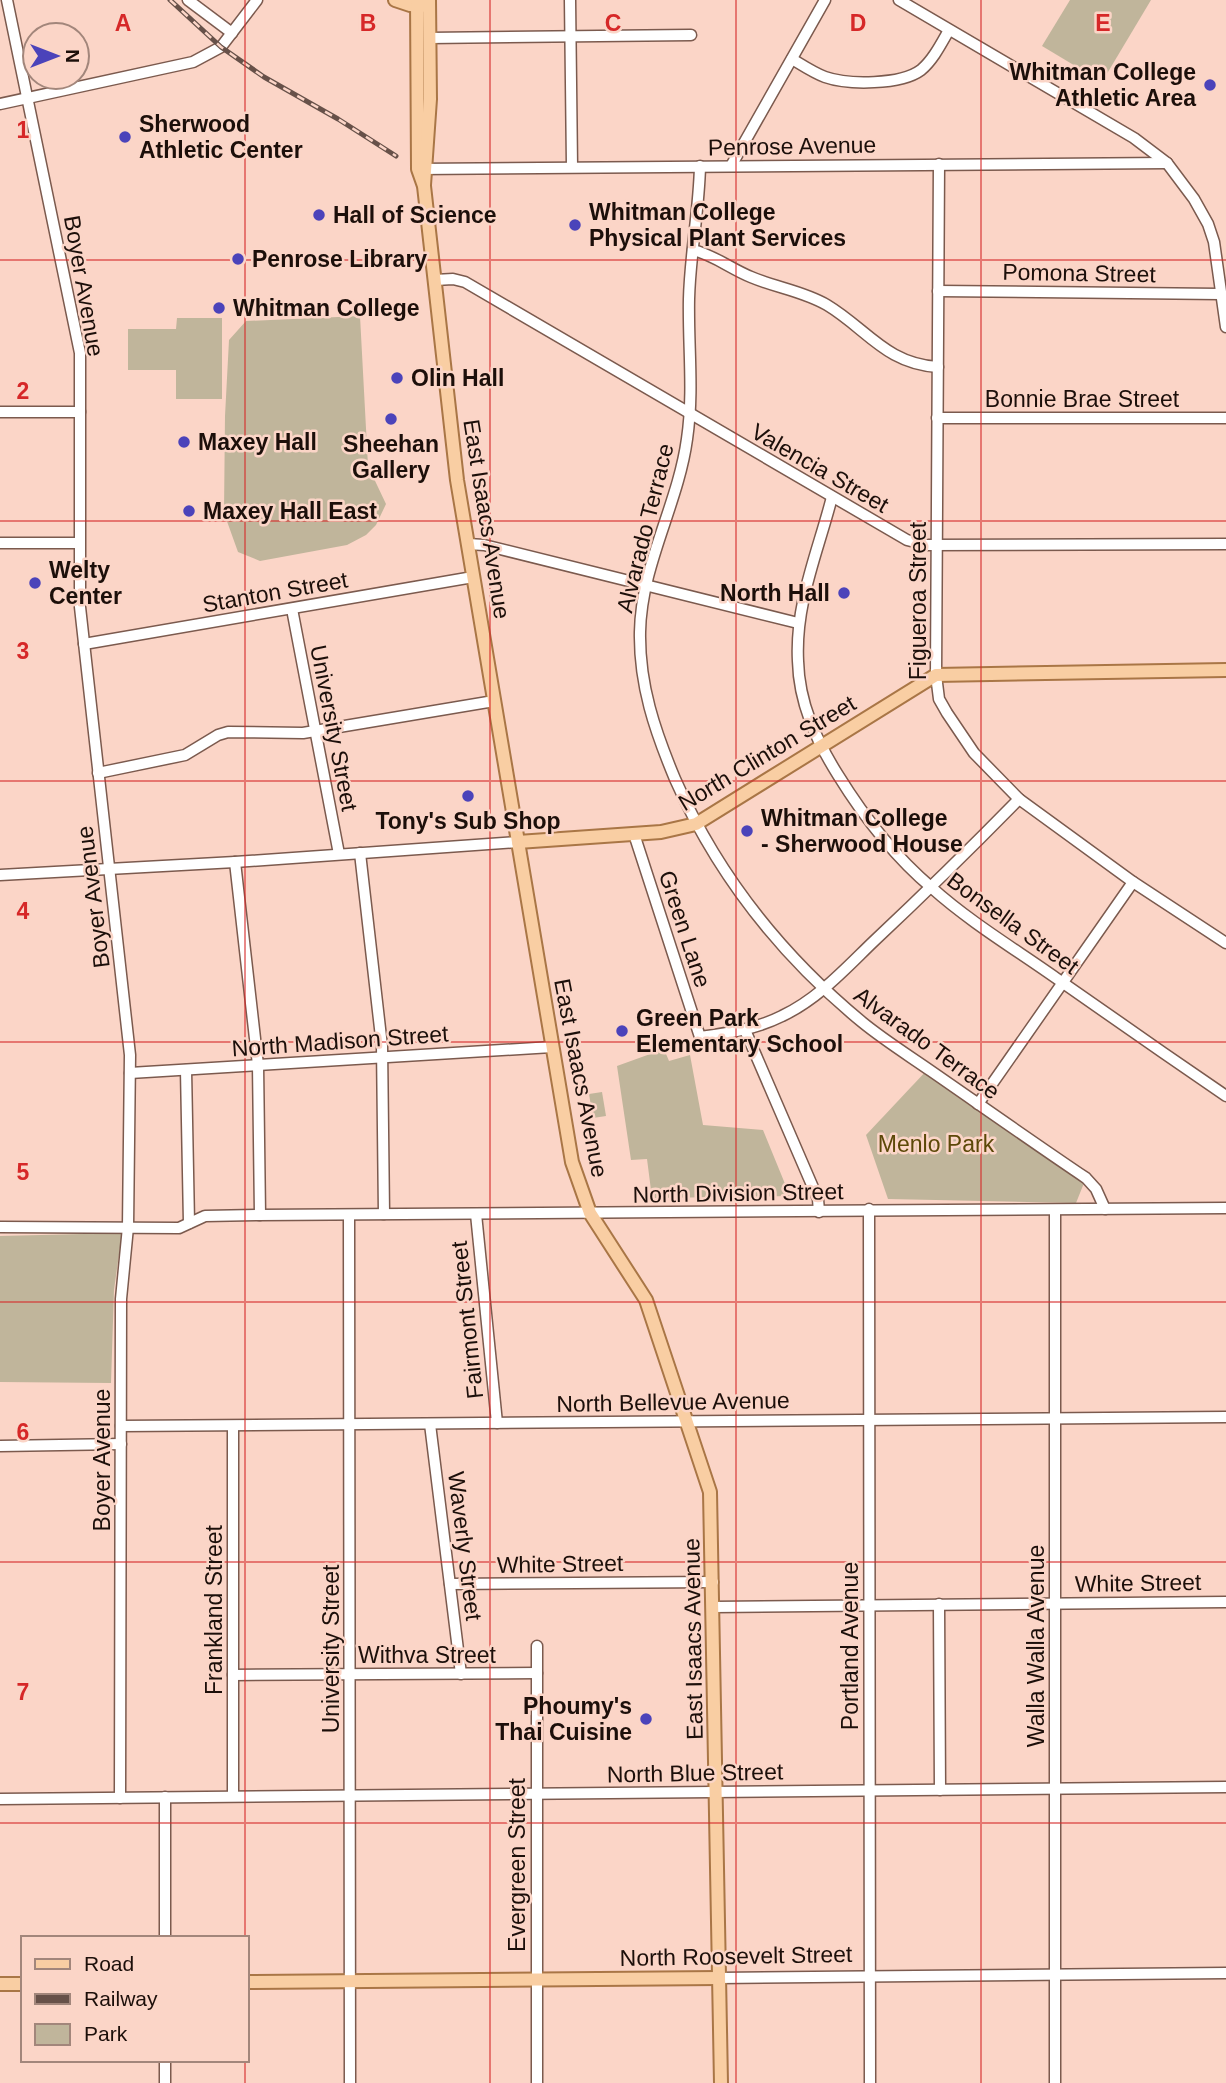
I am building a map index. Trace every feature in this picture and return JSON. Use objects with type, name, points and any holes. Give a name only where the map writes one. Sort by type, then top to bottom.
[{"type":"main road","points":[[395,0],[423,3]]},
{"type":"main road","name":"East Isaacs Avenue","points":[[422,169],[429,38],[423,3]]},
{"type":"main road","name":"East Isaacs Avenue","points":[[423,3],[422,169],[457,480],[572,1162],[590,1213],[646,1300],[710,1492],[721,2083]]},
{"type":"main road","points":[[936,675],[1226,670]]},
{"type":"main road","name":"North Clinton Street","points":[[518,842],[679,830],[696,824],[936,675]]},
{"type":"main road","name":"North Roosevelt Street","points":[[248,1982],[719,1978]]},
{"type":"main road","points":[[0,1984],[21,1984]]},
{"type":"street","name":"Boyer Avenue","points":[[7,0],[79,345],[79,595],[128,1038],[128,1227],[122,1288],[120,1798]]},
{"type":"street","points":[[188,0],[232,33]]},
{"type":"street","points":[[0,104],[183,66],[214,52],[257,0]]},
{"type":"street","points":[[570,0],[572,166]]},
{"type":"street","points":[[731,166],[825,0]]},
{"type":"street","points":[[899,0],[1134,138],[1167,163],[1208,224],[1222,266],[1220,294],[1226,327]]},
{"type":"street","points":[[792,59],[823,77],[854,82],[895,80],[919,71],[933,57],[949,30]]},
{"type":"street","points":[[429,38],[691,35]]},
{"type":"street","name":"Penrose Avenue","points":[[422,169],[1167,163]]},
{"type":"street","name":"Figueroa Street","points":[[939,164],[936,675],[939,699],[983,763],[1019,799],[1133,882],[1226,943]]},
{"type":"street","name":"Alvarado Terrace","points":[[701,166],[689,299],[692,380],[690,414],[680,475],[646,585],[639,632],[645,694],[656,731],[696,824],[758,919],[789,954],[885,1040],[1086,1178],[1096,1189],[1105,1209]]},
{"type":"street","points":[[693,250],[714,257],[755,279],[785,286],[815,298],[890,353],[911,362],[938,367]]},
{"type":"street","name":"Valencia Street","points":[[435,280],[453,279],[465,282],[907,540],[937,545],[1226,544]]},
{"type":"street","name":"Pomona Street","points":[[939,291],[1220,294]]},
{"type":"street","points":[[0,412],[80,412]]},
{"type":"street","name":"Bonnie Brae Street","points":[[937,418],[1226,418]]},
{"type":"street","name":"Bonsella Street","points":[[832,497],[798,623],[799,681],[809,719],[821,747],[874,829],[931,888],[1226,1096]]},
{"type":"street","points":[[0,543],[79,542]]},
{"type":"street","points":[[468,544],[484,545],[798,623]]},
{"type":"street","name":"Stanton Street","points":[[84,644],[473,577]]},
{"type":"street","name":"University Street","points":[[292,609],[339,854]]},
{"type":"street","points":[[98,773],[185,755],[228,732],[290,735],[494,701]]},
{"type":"street","points":[[819,1212],[818,1199],[745,1030],[782,1017],[802,1006],[824,988],[931,888],[1019,799]]},
{"type":"street","name":"Green Lane","points":[[634,834],[700,1037],[745,1030]]},
{"type":"street","name":"North Clinton Street","points":[[0,875],[518,842]]},
{"type":"street","points":[[360,853],[383,1058],[384,1214]]},
{"type":"street","points":[[235,862],[258,1065],[260,1215]]},
{"type":"street","points":[[978,1104],[1133,882]]},
{"type":"street","name":"North Madison Street","points":[[130,1073],[552,1047]]},
{"type":"street","points":[[186,1070],[189,1223]]},
{"type":"street","name":"North Division Street","points":[[0,1227],[179,1228],[205,1216],[260,1215],[1226,1208]]},
{"type":"street","name":"Portland Avenue","points":[[869,1209],[870,2083]]},
{"type":"street","name":"Walla Walla Avenue","points":[[1055,1210],[1055,2083]]},
{"type":"street","name":"Fairmont Street","points":[[476,1214],[497,1423]]},
{"type":"street","name":"University Street","points":[[349,1215],[350,2083]]},
{"type":"street","name":"North Bellevue Avenue","points":[[121,1426],[1226,1417]]},
{"type":"street","name":"Waverly Street","points":[[430,1424],[461,1674]]},
{"type":"street","name":"Frankland Street","points":[[233,1426],[233,1795]]},
{"type":"street","points":[[0,1446],[121,1444]]},
{"type":"street","name":"White Street","points":[[450,1584],[713,1581]]},
{"type":"street","name":"White Street","points":[[714,1607],[1226,1602]]},
{"type":"street","points":[[939,1605],[940,1790]]},
{"type":"street","name":"Evergreen Street","points":[[537,1646],[537,2083]]},
{"type":"street","name":"Withva Street","points":[[233,1675],[537,1673]]},
{"type":"street","name":"North Blue Street","points":[[0,1799],[1226,1787]]},
{"type":"street","points":[[165,1797],[165,1936]]},
{"type":"street","name":"North Roosevelt Street","points":[[719,1978],[1226,1973]]},
{"type":"street","points":[[165,2062],[165,2083]]},
{"type":"green space","points":[[1070,0],[1151,0],[1102,82],[1042,46]]},
{"type":"green space","points":[[360,316],[368,466],[386,504],[376,525],[366,535],[347,545],[260,561],[238,552],[224,513],[229,340],[246,321]]},
{"type":"green space","points":[[177,318],[222,318],[222,399],[176,399],[176,370],[128,370],[128,329],[176,329]]},
{"type":"green space","points":[[664,1049],[669,1061],[690,1055],[703,1125],[763,1130],[790,1196],[652,1198],[647,1159],[631,1160],[617,1066]]},
{"type":"green space","name":"Menlo Park","points":[[928,1069],[1086,1178],[1076,1203],[888,1199],[866,1135]]},
{"type":"green space","points":[[602,1092],[606,1116],[593,1118],[589,1094]]},
{"type":"green space","points":[[122,1233],[114,1290],[111,1383],[0,1382],[0,1236]]},
{"type":"railway","points":[[170,0],[221,47],[264,77],[396,156]]},
{"type":"place","name":"Whitman College Athletic Area","points":[[1210,85]]},
{"type":"place","name":"Sherwood Athletic Center","points":[[125,137]]},
{"type":"place","name":"Hall of Science","points":[[319,215]]},
{"type":"place","name":"Whitman College Physical Plant Services","points":[[575,225]]},
{"type":"place","name":"Penrose Library","points":[[238,259]]},
{"type":"place","name":"Whitman College","points":[[219,308]]},
{"type":"place","name":"Olin Hall","points":[[397,378]]},
{"type":"place","name":"Sheehan Gallery","points":[[391,419]]},
{"type":"place","name":"Maxey Hall","points":[[184,442]]},
{"type":"place","name":"Maxey Hall East","points":[[189,511]]},
{"type":"place","name":"Welty Center","points":[[35,583]]},
{"type":"place","name":"North Hall","points":[[844,593]]},
{"type":"place","name":"Tony's Sub Shop","points":[[468,796]]},
{"type":"place","name":"Whitman College - Sherwood House","points":[[747,831]]},
{"type":"place","name":"Green Park Elementary School","points":[[622,1031]]},
{"type":"place","name":"Phoumy's Thai Cuisine","points":[[646,1719]]}]
